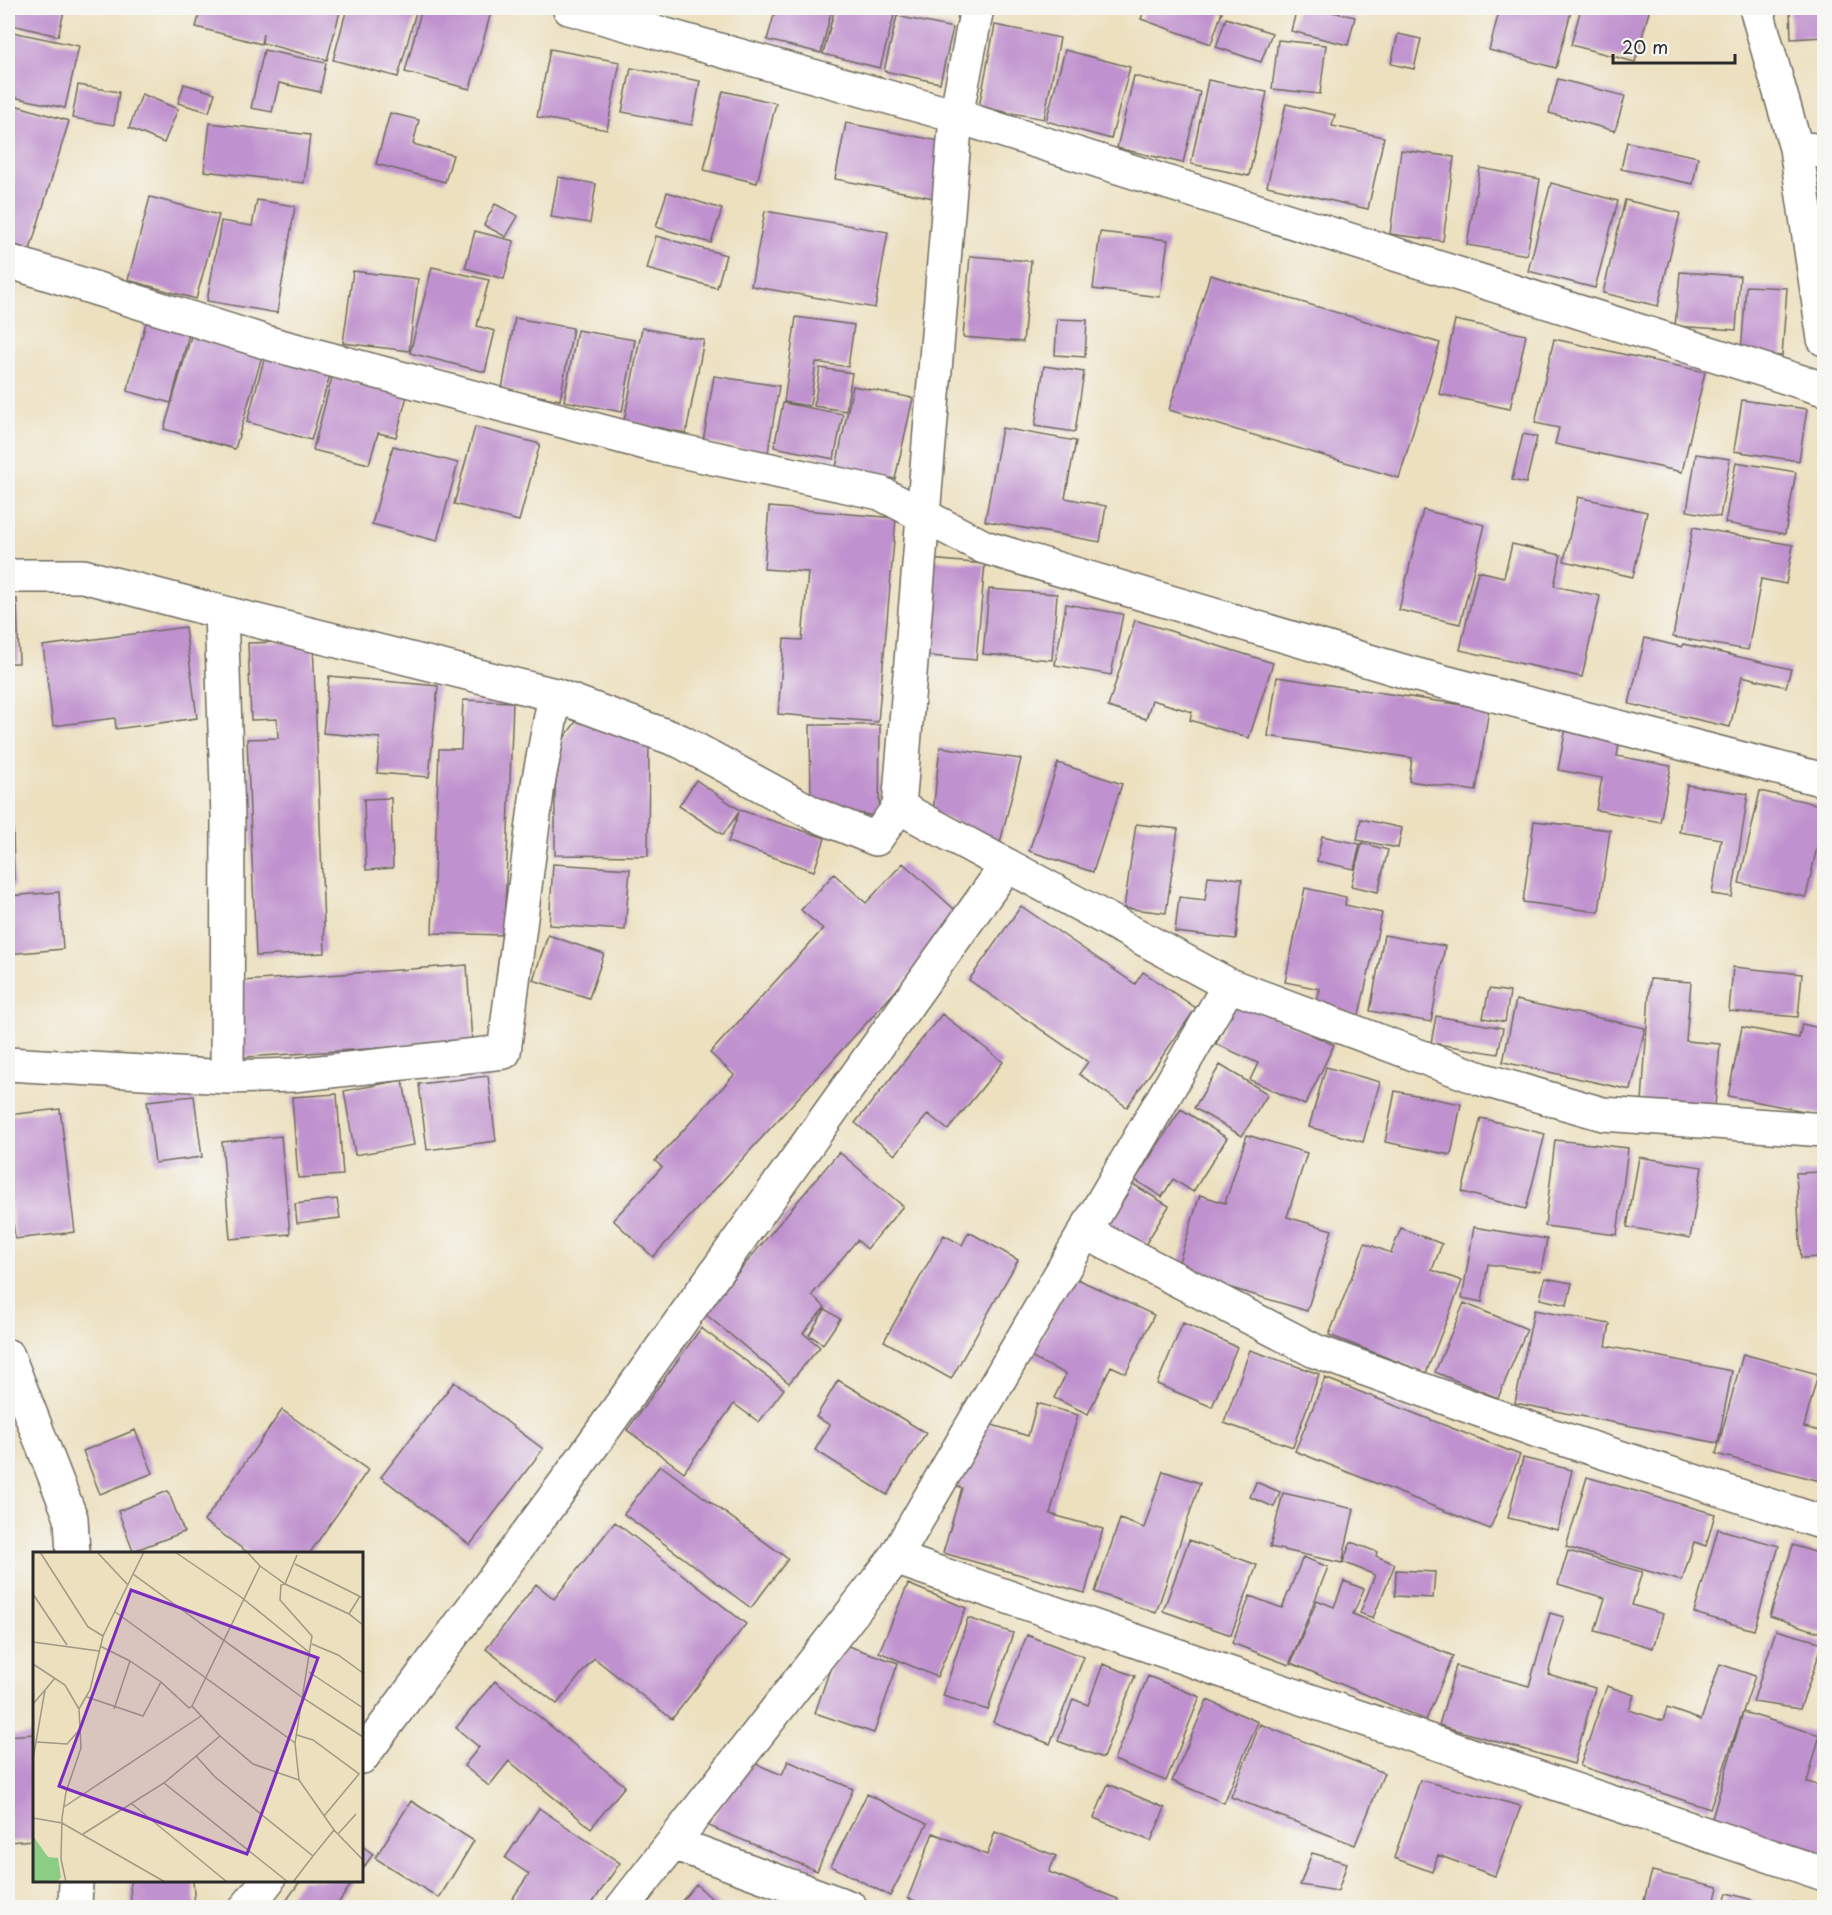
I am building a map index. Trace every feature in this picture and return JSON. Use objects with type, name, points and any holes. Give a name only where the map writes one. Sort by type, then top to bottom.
[{"type":"street","points":[[569,8],[956,116],[1824,389]]},
{"type":"street","points":[[8,576],[83,576],[555,695],[680,741],[814,813],[876,839],[900,807],[956,116],[977,8]]},
{"type":"street","points":[[1756,8],[1810,150],[1824,339]]},
{"type":"street","points":[[8,261],[272,344],[646,443],[880,494],[984,547],[1413,674],[1824,780]]},
{"type":"street","points":[[221,612],[228,817],[227,1077]]},
{"type":"street","points":[[8,1064],[227,1077],[293,1075],[504,1052],[538,784],[555,695]]},
{"type":"street","points":[[900,807],[1229,985],[1481,1079],[1603,1114],[1824,1131]]},
{"type":"street","points":[[363,1756],[578,1466],[1007,865]]},
{"type":"street","points":[[622,1908],[895,1558],[1229,985]]},
{"type":"street","points":[[1085,1232],[1315,1351],[1535,1430],[1824,1523]]},
{"type":"street","points":[[8,1356],[70,1518],[73,1552]]},
{"type":"street","points":[[895,1558],[1824,1874]]},
{"type":"street","points":[[673,1843],[851,1908]]},
{"type":"street","points":[[75,1908],[76,1882]]},
{"type":"street","points":[[246,1908],[267,1882]]},
{"type":"building","points":[[8,8],[65,8],[58,36],[8,24]]},
{"type":"building","points":[[201,8],[341,8],[327,60],[262,43],[263,34],[261,44],[196,27]]},
{"type":"building","points":[[347,8],[417,8],[398,77],[333,60]]},
{"type":"building","points":[[422,8],[475,8],[491,12],[470,89],[405,72]]},
{"type":"building","points":[[776,8],[832,8],[821,53],[767,40]]},
{"type":"building","points":[[835,8],[896,8],[880,68],[823,54]]},
{"type":"building","points":[[939,8],[956,8],[955,12]]},
{"type":"building","points":[[1145,8],[1208,8],[1222,12],[1211,44],[1141,19]]},
{"type":"building","points":[[1297,8],[1315,8],[1355,17],[1348,45],[1291,31]]},
{"type":"building","points":[[1500,8],[1572,8],[1556,68],[1489,50]]},
{"type":"building","points":[[1581,8],[1650,8],[1635,62],[1571,45]]},
{"type":"building","points":[[1790,8],[1824,8],[1824,37],[1791,39]]},
{"type":"building","points":[[897,16],[953,28],[940,83],[884,71]]},
{"type":"building","points":[[1226,18],[1272,33],[1261,62],[1216,47]]},
{"type":"building","points":[[995,25],[1060,38],[1044,119],[979,107]]},
{"type":"building","points":[[8,31],[79,46],[65,108],[8,96]]},
{"type":"building","points":[[1398,34],[1421,39],[1414,69],[1391,64]]},
{"type":"building","points":[[1278,40],[1326,45],[1320,94],[1272,89]]},
{"type":"building","points":[[550,49],[620,62],[607,130],[537,117]]},
{"type":"building","points":[[264,50],[326,63],[320,92],[279,83],[272,112],[251,108]]},
{"type":"building","points":[[1065,50],[1130,67],[1111,139],[1046,121]]},
{"type":"building","points":[[631,68],[700,81],[692,125],[622,112]]},
{"type":"building","points":[[1134,76],[1200,92],[1183,163],[1117,148]]},
{"type":"building","points":[[1558,79],[1625,96],[1615,131],[1549,113]]},
{"type":"building","points":[[1208,80],[1267,92],[1249,176],[1191,164]]},
{"type":"building","points":[[184,84],[215,93],[209,112],[178,103]]},
{"type":"building","points":[[78,85],[119,92],[114,125],[72,118]]},
{"type":"building","points":[[723,91],[776,103],[757,183],[704,170]]},
{"type":"building","points":[[142,94],[178,109],[164,143],[129,128]]},
{"type":"building","points":[[8,103],[69,121],[30,250],[8,243]]},
{"type":"building","points":[[1286,104],[1335,115],[1332,126],[1384,137],[1368,209],[1267,186]]},
{"type":"building","points":[[390,113],[419,120],[413,144],[453,155],[445,182],[376,164]]},
{"type":"building","points":[[210,123],[310,135],[304,183],[204,171]]},
{"type":"building","points":[[846,123],[945,142],[934,198],[835,179]]},
{"type":"building","points":[[1627,142],[1698,157],[1693,184],[1621,169]]},
{"type":"building","points":[[1401,150],[1454,157],[1443,241],[1390,234]]},
{"type":"building","points":[[1480,168],[1540,179],[1527,255],[1467,245]]},
{"type":"building","points":[[558,177],[596,184],[590,223],[551,217]]},
{"type":"building","points":[[1551,183],[1618,201],[1595,288],[1528,271]]},
{"type":"building","points":[[667,192],[722,209],[711,243],[656,227]]},
{"type":"building","points":[[150,197],[219,215],[196,299],[128,280]]},
{"type":"building","points":[[257,200],[295,206],[277,313],[207,301],[221,221],[252,226]]},
{"type":"building","points":[[1625,200],[1680,213],[1658,306],[1603,293]]},
{"type":"building","points":[[495,204],[518,216],[506,237],[484,225]]},
{"type":"building","points":[[765,211],[888,232],[875,308],[751,286]]},
{"type":"building","points":[[475,231],[514,241],[504,279],[465,268]]},
{"type":"building","points":[[1100,232],[1168,240],[1160,297],[1093,289]]},
{"type":"building","points":[[656,236],[726,255],[717,288],[647,269]]},
{"type":"building","points":[[970,256],[1031,261],[1023,342],[963,337]]},
{"type":"building","points":[[432,267],[489,280],[477,326],[495,331],[485,372],[410,353]]},
{"type":"building","points":[[353,271],[418,279],[409,351],[343,343]]},
{"type":"building","points":[[1680,272],[1740,276],[1736,330],[1675,326]]},
{"type":"building","points":[[1210,275],[1440,343],[1399,478],[1169,410]]},
{"type":"building","points":[[1746,286],[1787,288],[1782,356],[1741,353]]},
{"type":"building","points":[[796,317],[854,325],[848,367],[816,362],[810,406],[784,402]]},
{"type":"building","points":[[515,318],[573,328],[560,400],[502,389]]},
{"type":"building","points":[[147,319],[190,330],[171,403],[127,391]]},
{"type":"building","points":[[1057,319],[1087,320],[1085,357],[1055,355]]},
{"type":"building","points":[[1455,320],[1526,335],[1510,409],[1439,394]]},
{"type":"building","points":[[642,328],[704,340],[686,433],[624,421]]},
{"type":"building","points":[[577,330],[635,340],[622,412],[564,401]]},
{"type":"building","points":[[191,336],[262,356],[235,449],[164,429]]},
{"type":"building","points":[[1554,339],[1705,372],[1682,472],[1555,444],[1559,428],[1535,423]]},
{"type":"building","points":[[265,356],[330,375],[311,440],[247,422]]},
{"type":"building","points":[[1044,366],[1084,372],[1075,432],[1035,426]]},
{"type":"building","points":[[820,368],[852,373],[846,411],[814,406]]},
{"type":"building","points":[[714,376],[779,386],[768,453],[703,442]]},
{"type":"building","points":[[332,377],[407,396],[396,437],[378,433],[369,464],[313,450]]},
{"type":"building","points":[[853,386],[913,398],[895,479],[836,467]]},
{"type":"building","points":[[1742,400],[1807,409],[1799,461],[1734,451]]},
{"type":"building","points":[[783,403],[843,414],[834,459],[774,447]]},
{"type":"building","points":[[475,427],[540,444],[519,521],[454,504]]},
{"type":"building","points":[[1002,428],[1076,441],[1065,498],[1106,506],[1100,542],[985,521]]},
{"type":"building","points":[[1523,434],[1537,437],[1526,483],[1512,480]]},
{"type":"building","points":[[393,446],[458,463],[437,541],[372,524]]},
{"type":"building","points":[[1696,454],[1730,459],[1720,517],[1687,511]]},
{"type":"building","points":[[1736,462],[1796,472],[1785,534],[1725,523]]},
{"type":"building","points":[[1578,497],[1647,512],[1633,577],[1564,561]]},
{"type":"building","points":[[769,507],[896,518],[878,722],[778,714],[784,639],[802,640],[808,572],[764,569]]},
{"type":"building","points":[[1423,510],[1485,525],[1460,624],[1399,610]]},
{"type":"building","points":[[1693,527],[1793,545],[1786,584],[1761,579],[1748,650],[1673,637]]},
{"type":"building","points":[[1512,544],[1561,555],[1554,586],[1600,596],[1582,677],[1460,650],[1478,571],[1504,577]]},
{"type":"building","points":[[929,559],[985,564],[976,660],[919,655]]},
{"type":"building","points":[[989,589],[1057,594],[1052,660],[983,654]]},
{"type":"building","points":[[8,599],[17,599],[19,663],[8,663]]},
{"type":"building","points":[[1066,604],[1123,614],[1111,675],[1055,665]]},
{"type":"building","points":[[1135,620],[1273,663],[1249,738],[1190,720],[1192,712],[1152,700],[1146,719],[1108,707]]},
{"type":"building","points":[[185,627],[197,718],[116,729],[115,718],[53,726],[43,646]]},
{"type":"building","points":[[1645,638],[1682,647],[1683,644],[1791,669],[1786,687],[1742,676],[1730,727],[1629,704]]},
{"type":"building","points":[[313,641],[325,953],[256,956],[247,739],[278,738],[277,719],[251,720],[248,643]]},
{"type":"building","points":[[329,676],[438,686],[429,777],[377,773],[380,738],[323,733]]},
{"type":"building","points":[[1277,677],[1489,709],[1476,791],[1409,781],[1412,758],[1268,736]]},
{"type":"building","points":[[463,700],[513,702],[504,935],[432,933],[439,749],[461,749]]},
{"type":"building","points":[[578,719],[649,739],[648,856],[555,855],[555,787],[564,738]]},
{"type":"building","points":[[810,725],[880,725],[879,817],[811,804]]},
{"type":"building","points":[[1566,728],[1620,738],[1617,756],[1671,766],[1660,822],[1596,810],[1602,778],[1558,770]]},
{"type":"building","points":[[940,747],[1021,759],[1000,843],[933,812]]},
{"type":"building","points":[[1058,763],[1122,784],[1093,872],[1029,851]]},
{"type":"building","points":[[696,780],[740,810],[825,838],[814,871],[728,842],[739,812],[723,835],[679,806]]},
{"type":"building","points":[[1687,785],[1748,794],[1732,897],[1712,894],[1721,839],[1679,832]]},
{"type":"building","points":[[1760,791],[1824,806],[1806,897],[1739,883]]},
{"type":"building","points":[[391,798],[393,868],[366,870],[364,799]]},
{"type":"building","points":[[1361,819],[1402,828],[1398,848],[1357,840]]},
{"type":"building","points":[[1534,821],[1610,830],[1599,912],[1523,902]]},
{"type":"building","points":[[1136,824],[1178,829],[1166,913],[1124,908]]},
{"type":"building","points":[[8,825],[13,825],[14,887],[8,887]]},
{"type":"building","points":[[1322,836],[1360,844],[1354,869],[1317,861]]},
{"type":"building","points":[[1362,843],[1388,850],[1378,892],[1351,886]]},
{"type":"building","points":[[903,863],[963,917],[653,1257],[613,1220],[662,1167],[655,1161],[734,1075],[710,1053],[823,929],[801,910],[834,874],[866,903]]},
{"type":"building","points":[[553,864],[630,869],[625,930],[549,925]]},
{"type":"building","points":[[1208,876],[1242,879],[1236,939],[1175,932],[1179,897],[1205,900]]},
{"type":"building","points":[[1305,888],[1346,897],[1345,905],[1382,913],[1359,1015],[1316,1005],[1320,989],[1285,982]]},
{"type":"building","points":[[59,892],[63,949],[8,954],[8,896]]},
{"type":"building","points":[[1021,906],[1135,984],[1143,972],[1196,1008],[1127,1107],[1079,1074],[1088,1062],[969,980]]},
{"type":"building","points":[[548,935],[604,954],[589,998],[533,980]]},
{"type":"building","points":[[1384,935],[1445,946],[1431,1022],[1370,1011]]},
{"type":"building","points":[[467,965],[472,1042],[233,1058],[228,982]]},
{"type":"building","points":[[1733,967],[1802,974],[1798,1017],[1729,1011]]},
{"type":"building","points":[[1650,979],[1691,982],[1686,1041],[1720,1044],[1715,1107],[1642,1102]]},
{"type":"building","points":[[1489,989],[1510,992],[1505,1022],[1483,1018]]},
{"type":"building","points":[[1237,1000],[1334,1045],[1305,1105],[1250,1080],[1258,1063],[1216,1044]]},
{"type":"building","points":[[1516,1000],[1645,1028],[1631,1090],[1503,1062]]},
{"type":"building","points":[[942,1014],[1003,1062],[948,1130],[928,1114],[895,1155],[855,1123]]},
{"type":"building","points":[[1436,1016],[1503,1028],[1498,1054],[1431,1043]]},
{"type":"building","points":[[1802,1024],[1824,1029],[1824,1115],[1728,1096],[1742,1027],[1799,1038]]},
{"type":"building","points":[[1220,1065],[1268,1094],[1242,1136],[1194,1108]]},
{"type":"building","points":[[1326,1067],[1380,1082],[1363,1142],[1309,1127]]},
{"type":"building","points":[[488,1076],[496,1141],[427,1150],[419,1084]]},
{"type":"building","points":[[403,1080],[414,1145],[355,1155],[344,1091]]},
{"type":"building","points":[[1395,1091],[1461,1104],[1451,1155],[1385,1142]]},
{"type":"building","points":[[337,1094],[343,1175],[298,1178],[292,1097]]},
{"type":"building","points":[[194,1096],[202,1157],[155,1163],[147,1101]]},
{"type":"building","points":[[60,1109],[75,1232],[15,1239],[8,1182],[8,1115]]},
{"type":"building","points":[[1181,1109],[1227,1138],[1193,1192],[1173,1179],[1162,1197],[1135,1180]]},
{"type":"building","points":[[1481,1118],[1545,1134],[1526,1209],[1462,1192]]},
{"type":"building","points":[[1247,1135],[1307,1153],[1287,1217],[1332,1230],[1307,1311],[1176,1271],[1200,1195],[1225,1203]]},
{"type":"building","points":[[281,1136],[290,1234],[230,1239],[222,1142]]},
{"type":"building","points":[[1555,1140],[1628,1148],[1617,1235],[1545,1226]]},
{"type":"building","points":[[839,1152],[903,1206],[867,1249],[857,1240],[812,1295],[825,1307],[803,1333],[820,1347],[789,1383],[704,1313]]},
{"type":"building","points":[[1639,1157],[1702,1167],[1690,1238],[1627,1227]]},
{"type":"building","points":[[1824,1172],[1824,1257],[1801,1258],[1796,1173]]},
{"type":"building","points":[[1131,1183],[1169,1206],[1139,1255],[1101,1231]]},
{"type":"building","points":[[337,1199],[340,1218],[297,1223],[295,1204]]},
{"type":"building","points":[[1474,1227],[1547,1239],[1541,1272],[1488,1264],[1482,1302],[1462,1298]]},
{"type":"building","points":[[1401,1228],[1442,1244],[1432,1270],[1462,1281],[1426,1373],[1329,1335],[1365,1243],[1391,1253]]},
{"type":"building","points":[[969,1232],[1018,1260],[951,1379],[884,1341],[944,1235],[962,1245]]},
{"type":"building","points":[[1071,1276],[1154,1315],[1126,1373],[1111,1366],[1088,1414],[1054,1398],[1066,1374],[1032,1358]]},
{"type":"building","points":[[1545,1278],[1572,1283],[1567,1305],[1540,1299]]},
{"type":"building","points":[[1464,1303],[1527,1329],[1498,1398],[1435,1372]]},
{"type":"building","points":[[825,1309],[840,1319],[823,1344],[809,1335]]},
{"type":"building","points":[[1534,1310],[1610,1324],[1606,1346],[1732,1371],[1718,1443],[1515,1403]]},
{"type":"building","points":[[1183,1323],[1237,1347],[1212,1407],[1157,1384]]},
{"type":"building","points":[[701,1328],[784,1389],[759,1422],[734,1404],[684,1472],[627,1430]]},
{"type":"building","points":[[1250,1350],[1319,1374],[1293,1447],[1224,1423]]},
{"type":"building","points":[[1743,1354],[1818,1374],[1804,1427],[1824,1432],[1824,1482],[1716,1454]]},
{"type":"building","points":[[1325,1378],[1520,1455],[1490,1529],[1295,1451]]},
{"type":"building","points":[[838,1380],[926,1433],[887,1495],[815,1450],[830,1425],[816,1417]]},
{"type":"building","points":[[454,1382],[543,1449],[470,1545],[381,1477]]},
{"type":"building","points":[[1037,1403],[1078,1415],[1050,1514],[1103,1529],[1085,1593],[943,1553],[962,1488],[957,1486],[976,1420],[1028,1436]]},
{"type":"building","points":[[282,1410],[368,1470],[310,1552],[247,1552],[204,1521]]},
{"type":"building","points":[[135,1430],[153,1473],[100,1494],[83,1451]]},
{"type":"building","points":[[1523,1458],[1572,1470],[1558,1530],[1508,1518]]},
{"type":"building","points":[[660,1465],[788,1559],[751,1608],[624,1514]]},
{"type":"building","points":[[1163,1471],[1200,1483],[1156,1613],[1095,1592],[1120,1519],[1144,1528]]},
{"type":"building","points":[[1587,1477],[1715,1514],[1706,1546],[1694,1542],[1682,1581],[1566,1547]]},
{"type":"building","points":[[1256,1482],[1280,1492],[1274,1507],[1250,1497]]},
{"type":"building","points":[[168,1491],[184,1532],[133,1551],[118,1511]]},
{"type":"building","points":[[1283,1493],[1354,1509],[1342,1563],[1270,1547]]},
{"type":"building","points":[[615,1522],[746,1624],[672,1719],[594,1658],[557,1704],[486,1649],[536,1584],[554,1599]]},
{"type":"building","points":[[1718,1529],[1779,1546],[1754,1630],[1694,1613]]},
{"type":"building","points":[[1189,1540],[1257,1565],[1231,1635],[1163,1611]]},
{"type":"building","points":[[1351,1542],[1377,1552],[1376,1556],[1395,1564],[1373,1618],[1360,1613],[1375,1575],[1343,1562]]},
{"type":"building","points":[[1793,1545],[1824,1555],[1824,1634],[1770,1616]]},
{"type":"building","points":[[1568,1551],[1642,1572],[1632,1605],[1663,1614],[1653,1648],[1595,1631],[1605,1598],[1558,1584]]},
{"type":"building","points":[[1303,1557],[1328,1567],[1289,1665],[1232,1643],[1250,1596],[1282,1608]]},
{"type":"building","points":[[1396,1570],[1435,1572],[1433,1598],[1395,1596]]},
{"type":"building","points":[[1344,1581],[1364,1589],[1353,1614],[1453,1656],[1426,1720],[1291,1663],[1317,1600],[1334,1607]]},
{"type":"building","points":[[908,1584],[966,1608],[937,1677],[879,1652]]},
{"type":"building","points":[[1550,1613],[1564,1617],[1548,1674],[1595,1688],[1574,1764],[1439,1725],[1456,1666],[1529,1686]]},
{"type":"building","points":[[968,1618],[1013,1633],[988,1710],[943,1696]]},
{"type":"building","points":[[1776,1630],[1823,1643],[1800,1709],[1753,1702]]},
{"type":"building","points":[[1027,1635],[1084,1657],[1050,1744],[993,1722]]},
{"type":"building","points":[[839,1643],[898,1663],[874,1733],[815,1713]]},
{"type":"building","points":[[1103,1664],[1135,1676],[1103,1758],[1058,1741],[1073,1699],[1088,1705]]},
{"type":"building","points":[[1720,1664],[1755,1676],[1710,1809],[1580,1766],[1607,1686],[1634,1695],[1629,1710],[1663,1721],[1667,1708],[1701,1720]]},
{"type":"building","points":[[1148,1676],[1200,1697],[1166,1781],[1114,1760]]},
{"type":"building","points":[[495,1681],[625,1786],[591,1828],[509,1761],[489,1786],[464,1766],[479,1747],[456,1728]]},
{"type":"building","points":[[1207,1700],[1258,1722],[1224,1803],[1172,1781]]},
{"type":"building","points":[[1743,1712],[1820,1735],[1807,1782],[1824,1787],[1824,1855],[1711,1822]]},
{"type":"building","points":[[1260,1724],[1384,1773],[1355,1845],[1231,1797]]},
{"type":"building","points":[[33,1734],[33,1840],[8,1842],[8,1736]]},
{"type":"building","points":[[745,1759],[782,1775],[788,1761],[853,1789],[817,1871],[709,1826]]},
{"type":"building","points":[[1420,1780],[1521,1806],[1495,1876],[1438,1855],[1432,1872],[1394,1858]]},
{"type":"building","points":[[1108,1784],[1165,1808],[1151,1841],[1094,1818]]},
{"type":"building","points":[[867,1794],[927,1824],[890,1896],[831,1866]]},
{"type":"building","points":[[411,1801],[474,1841],[439,1898],[375,1858]]},
{"type":"building","points":[[539,1808],[620,1863],[589,1908],[506,1908],[529,1874],[505,1858]]},
{"type":"building","points":[[995,1832],[1056,1856],[1049,1872],[1118,1899],[1115,1908],[932,1908],[908,1898],[933,1833],[987,1855]]},
{"type":"building","points":[[363,1847],[373,1854],[363,1869]]},
{"type":"building","points":[[1312,1853],[1347,1863],[1338,1891],[1300,1885]]},
{"type":"building","points":[[1652,1871],[1718,1887],[1713,1908],[1642,1908]]},
{"type":"building","points":[[130,1882],[193,1882],[195,1908],[131,1908]]},
{"type":"building","points":[[300,1882],[353,1882],[335,1908],[281,1908]]},
{"type":"building","points":[[696,1884],[722,1908],[676,1908]]},
{"type":"building","points":[[1727,1893],[1778,1907],[1722,1908]]},
{"type":"building","points":[[1794,1902],[1812,1907],[1812,1908],[1793,1908]]}]
